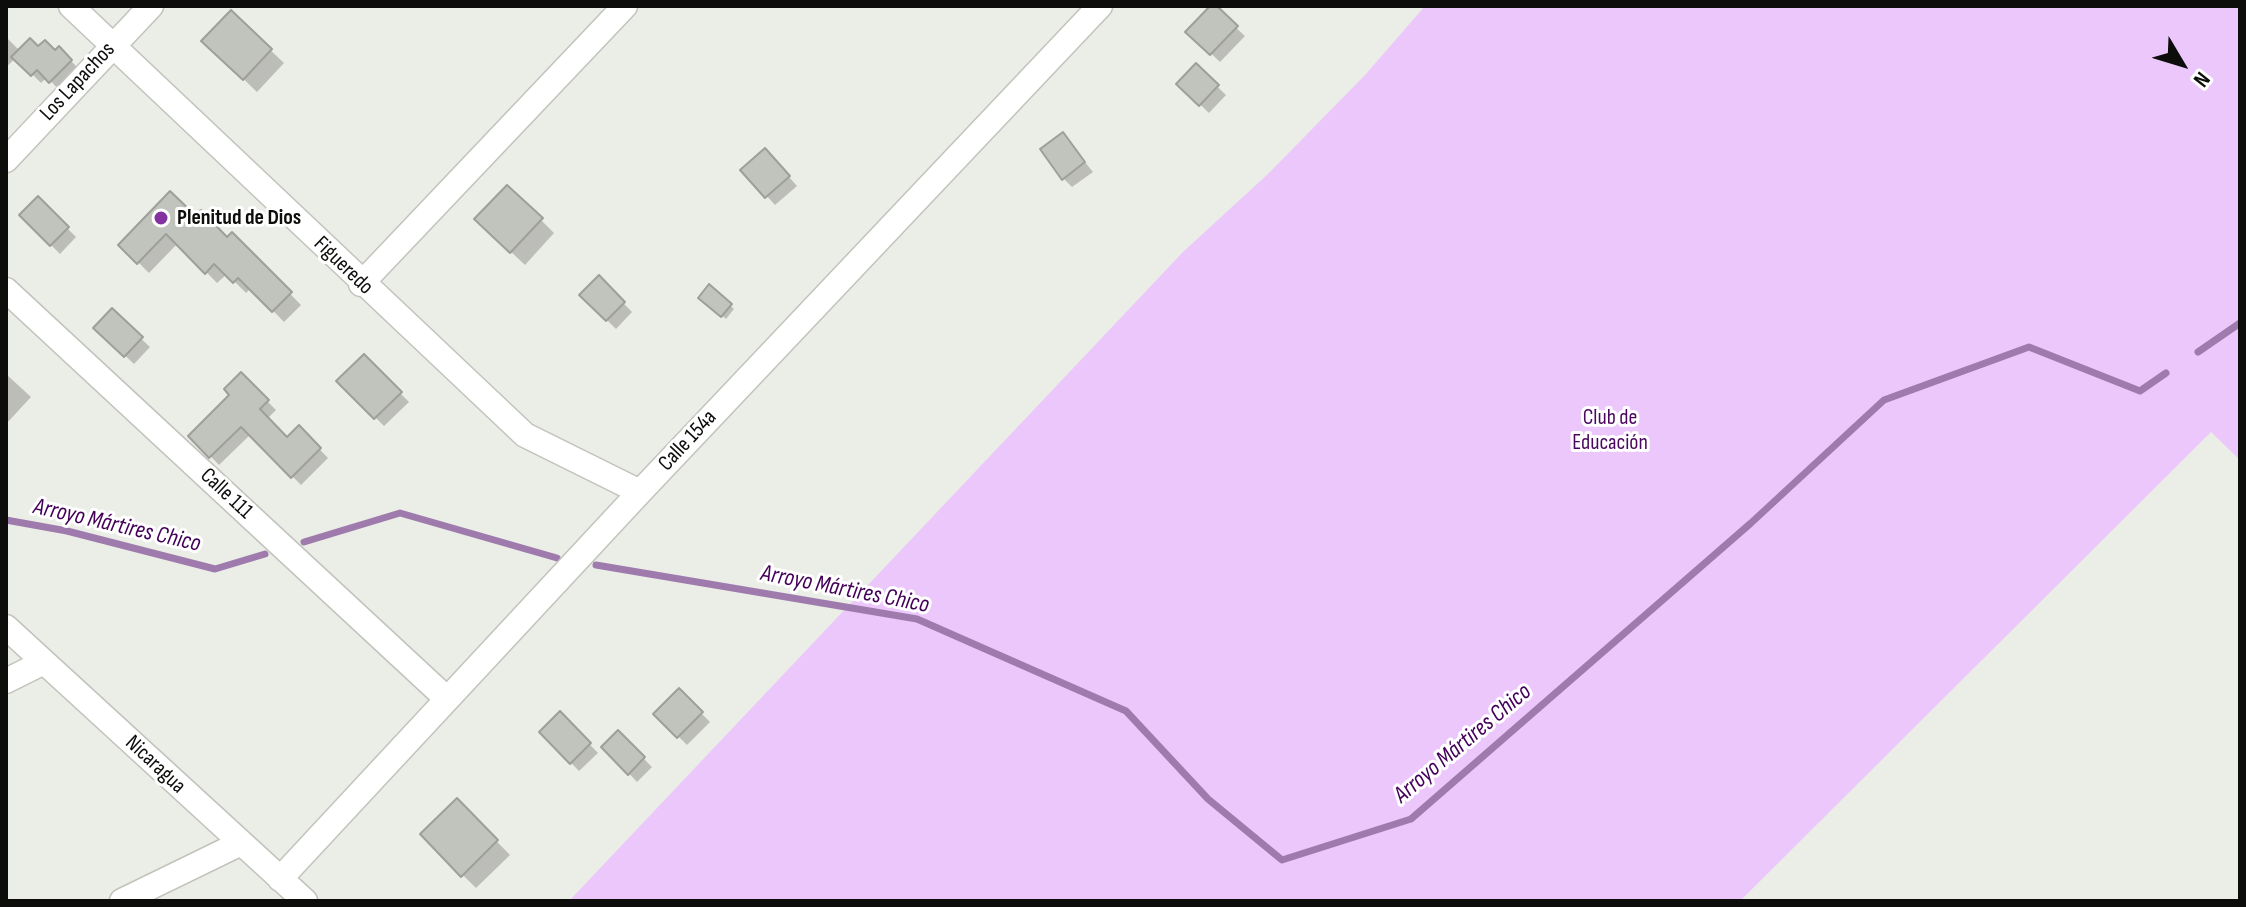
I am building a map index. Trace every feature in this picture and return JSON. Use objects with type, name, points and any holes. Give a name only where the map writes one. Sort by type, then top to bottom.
[{"type":"street","name":"Figueredo","points":[[71,6],[361,284],[525,435],[640,492]]},
{"type":"street","name":"Los Lapachos","points":[[6,160],[151,6]]},
{"type":"street","points":[[361,284],[625,6]]},
{"type":"street","name":"Calle 154a","points":[[280,879],[640,492],[1100,6]]},
{"type":"street","name":"Calle 111","points":[[6,290],[447,699]]},
{"type":"street","name":"Nicaragua","points":[[6,627],[239,844],[305,901]]},
{"type":"street","points":[[6,681],[44,662]]},
{"type":"street","points":[[122,901],[239,844]]},
{"type":"green space","name":"Club de Educación","points":[[1425,6],[2240,6],[2240,460],[2211,432],[1740,901],[569,901],[1183,252],[1269,173],[1365,75]]},
{"type":"building","points":[[1210,6],[1217,6],[1238,26],[1210,55],[1185,32]]},
{"type":"building","points":[[231,10],[272,49],[243,80],[201,41]]},
{"type":"building","points":[[30,38],[38,46],[45,40],[55,50],[59,46],[72,60],[49,83],[37,70],[31,76],[11,57]]},
{"type":"building","points":[[1196,63],[1219,85],[1199,106],[1176,84]]},
{"type":"building","points":[[1063,132],[1085,162],[1062,180],[1040,149]]},
{"type":"building","points":[[765,148],[790,176],[765,198],[740,170]]},
{"type":"building","points":[[507,185],[543,218],[510,253],[474,219]]},
{"type":"building","points":[[170,191],[195,215],[201,210],[227,237],[232,232],[292,292],[272,312],[238,278],[233,283],[214,264],[205,274],[166,234],[137,264],[118,245]]},
{"type":"building","points":[[38,196],[69,227],[50,246],[19,215]]},
{"type":"building","points":[[599,275],[625,302],[606,321],[579,295]]},
{"type":"building","points":[[709,284],[732,304],[721,317],[698,298]]},
{"type":"building","points":[[112,308],[143,337],[124,357],[93,328]]},
{"type":"building","points":[[364,354],[402,392],[374,419],[336,381]]},
{"type":"building","points":[[241,372],[269,400],[260,409],[287,437],[299,425],[321,448],[291,478],[241,427],[209,458],[188,436],[229,395],[224,389]]},
{"type":"building","points":[[679,688],[703,712],[677,738],[653,714]]},
{"type":"building","points":[[560,711],[591,743],[570,764],[539,732]]},
{"type":"building","points":[[618,730],[645,757],[628,775],[601,747]]},
{"type":"building","points":[[457,798],[498,840],[461,877],[420,834]]},
{"type":"waterway","name":"Arroyo Mártires Chico","points":[[2198,352],[2240,323]]},
{"type":"waterway","name":"Arroyo Mártires Chico","points":[[596,565],[917,619],[1126,711],[1208,799],[1282,860],[1411,819],[1751,523],[1884,400],[2029,347],[2140,391],[2166,373]]},
{"type":"waterway","name":"Arroyo Mártires Chico","points":[[304,542],[400,513],[557,558]]},
{"type":"waterway","name":"Arroyo Mártires Chico","points":[[6,520],[67,531],[215,569],[265,554]]},
{"type":"place","name":"Plenitud de Dios","points":[[161,218]]}]
